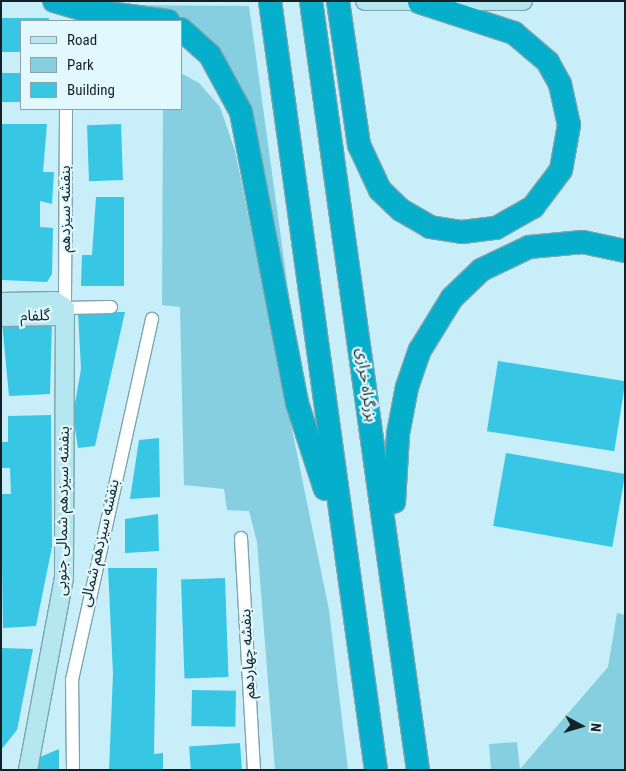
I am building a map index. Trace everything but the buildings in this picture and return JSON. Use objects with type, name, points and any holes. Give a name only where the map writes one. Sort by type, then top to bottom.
[{"type":"highway","points":[[54,1],[85,10],[160,20]]},
{"type":"highway","points":[[270,1],[376,770]]},
{"type":"highway","name":"بزرگراه خرازی","points":[[311,1],[404,643],[418,770]]},
{"type":"highway","points":[[338,1],[359,145],[380,190],[401,210],[430,227],[462,232],[496,228],[533,207],[561,170],[569,125],[560,84],[548,62],[514,33],[419,2]]},
{"type":"highway","points":[[182,30],[210,54],[241,112],[297,404],[344,546]]},
{"type":"highway","points":[[404,643],[394,511],[398,434],[407,387],[437,319],[467,281],[514,253],[563,242],[625,250]]},
{"type":"street","points":[[365,1],[523,1]]},
{"type":"street","name":"بنفشه سیزدهم","points":[[66,110],[66,308]]},
{"type":"street","name":"گلفام","points":[[1,302],[55,302],[66,308],[111,307]]},
{"type":"street","name":"گلفام","points":[[1,317],[56,316],[66,308]]},
{"type":"street","name":"بنفشه سیزدهم شمالی جنوبی","points":[[28,770],[64,578],[66,308]]},
{"type":"street","name":"بنفشه سیزدهم شمالی","points":[[73,770],[72,680],[152,320]]},
{"type":"street","name":"بنفشه چهاردهم","points":[[242,538],[254,770]]},
{"type":"green space","points":[[116,5],[249,6],[304,405],[216,53],[182,37],[182,20],[147,20]]},
{"type":"green space","points":[[182,74],[199,83],[220,107],[235,151],[329,610],[348,770],[275,770],[257,542],[249,511],[227,510],[224,489],[184,485],[180,307],[162,305],[163,110],[182,110]]},
{"type":"green space","points":[[617,613],[625,615],[625,770],[491,770],[489,744],[517,742],[520,769],[608,667]]}]
